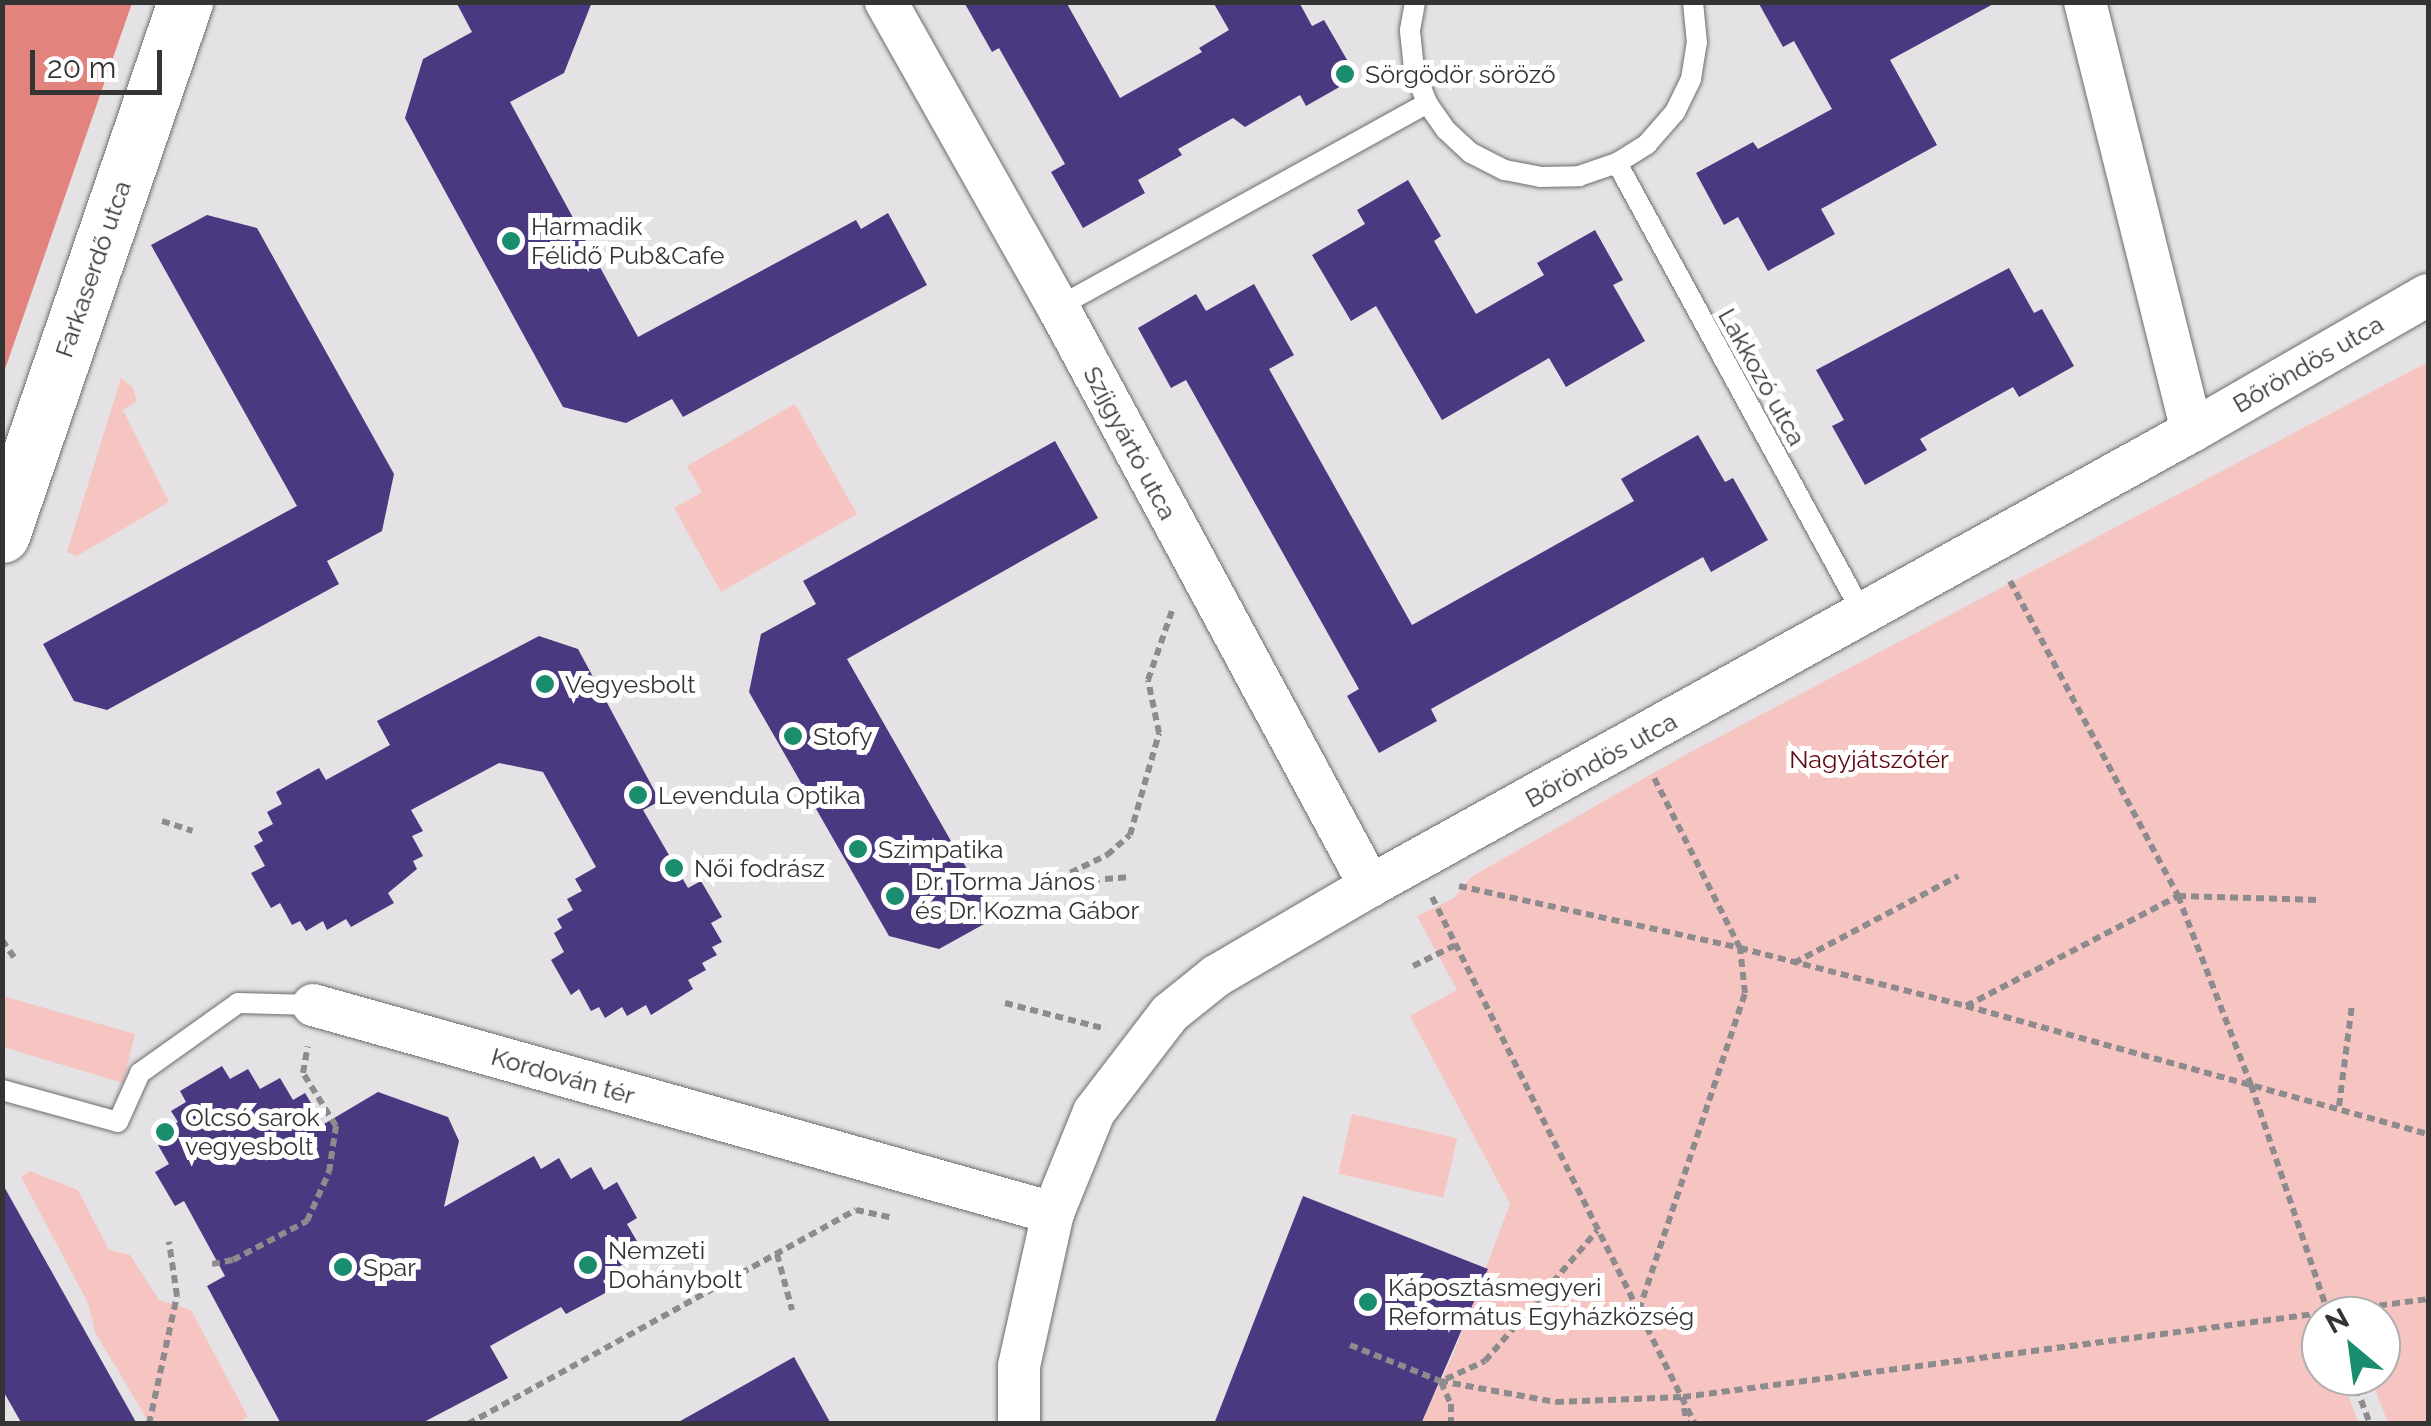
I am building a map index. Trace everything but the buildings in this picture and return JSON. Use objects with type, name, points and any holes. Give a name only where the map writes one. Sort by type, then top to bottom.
[{"type":"street","name":"Farkaserdő utca","points":[[2,535],[184,2]]},
{"type":"street","name":"Szíjgyártó utca","points":[[886,2],[1058,307],[1370,886]]},
{"type":"street","points":[[2085,2],[2192,431]]},
{"type":"street","name":"Bőröndös utca","points":[[1019,1424],[1019,1366],[1054,1214],[1094,1112],[1170,1013],[1216,976],[1370,886],[2192,431],[2428,295]]},
{"type":"street","name":"Kordován tér","points":[[313,1005],[1054,1214]]},
{"type":"lane","points":[[1415,2],[1410,31],[1414,68],[1427,102],[1446,130],[1471,152],[1504,170],[1540,178],[1579,176],[1617,163],[1648,144],[1683,95],[1697,43],[1693,2]]},
{"type":"lane","points":[[1058,307],[1427,102]]},
{"type":"lane","name":"Lakkozó utca","points":[[1617,163],[1863,614]]},
{"type":"lane","name":"Kordován tér","points":[[2,1090],[118,1122],[140,1073],[238,1004],[313,1005]]},
{"type":"path","points":[[2002,567],[2178,896],[2251,1085],[2323,1296]]},
{"type":"path","points":[[1131,877],[1047,884],[1107,855],[1130,836],[1159,733],[1148,680],[1174,604]]},
{"type":"path","points":[[1635,742],[1740,948],[1745,994],[1639,1310]]},
{"type":"path","points":[[162,821],[192,831]]},
{"type":"path","points":[[1792,963],[1958,876]]},
{"type":"path","points":[[1444,882],[1740,948],[2339,1106],[2428,1134]]},
{"type":"path","points":[[1429,892],[1695,1424]]},
{"type":"path","points":[[1966,1006],[2178,896],[2318,900]]},
{"type":"path","points":[[2,940],[14,957]]},
{"type":"path","points":[[1413,966],[1458,944]]},
{"type":"path","points":[[1005,1004],[1108,1029]]},
{"type":"path","points":[[2339,1106],[2352,1004]]},
{"type":"path","points":[[212,1264],[232,1260],[307,1221],[329,1172],[336,1126],[303,1073],[313,1005]]},
{"type":"path","points":[[468,1424],[856,1210],[893,1218]]},
{"type":"path","points":[[1440,1381],[1463,1375],[1485,1361],[1597,1232]]},
{"type":"path","points":[[149,1424],[178,1296],[170,1242]]},
{"type":"path","points":[[777,1254],[792,1310]]},
{"type":"path","points":[[2401,1303],[2428,1299]]},
{"type":"path","points":[[1350,1345],[1440,1381],[1556,1402],[1682,1397],[2301,1319]]},
{"type":"path","points":[[1440,1381],[1451,1404],[1451,1424]]},
{"type":"path","points":[[2360,1396],[2370,1424]]},
{"type":"path","points":[[1682,1397],[1687,1424]]},
{"type":"green space","name":"Nagyjátszótér","points":[[2428,362],[2428,1423],[2388,1423],[2378,1396],[2401,1396],[2401,1296],[2301,1296],[2301,1396],[2348,1396],[2359,1423],[1421,1423],[1453,1355],[1510,1204],[1410,1016],[1457,990],[1417,916],[1454,898],[1471,877],[1685,755]]},
{"type":"green space","points":[[121,378],[133,388],[137,401],[123,410],[169,502],[77,556],[67,552]]},
{"type":"green space","points":[[795,404],[857,514],[721,592],[674,508],[702,492],[687,466]]},
{"type":"green space","points":[[3,996],[135,1034],[123,1083],[3,1047]]},
{"type":"green space","points":[[1352,1114],[1457,1138],[1444,1198],[1338,1173]]},
{"type":"green space","points":[[30,1171],[78,1190],[109,1250],[130,1255],[159,1300],[191,1310],[248,1417],[236,1423],[149,1423],[95,1332],[88,1303],[21,1177]]},
{"type":"shaded area","points":[[2,3],[132,3],[3,375]]},
{"type":"place","name":"Sörgödör söröző","points":[[1345,74]]},
{"type":"place","name":"Harmadik Félidő Pub&Cafe","points":[[511,241]]},
{"type":"place","name":"Vegyesbolt","points":[[545,684]]},
{"type":"place","name":"Stofy","points":[[793,736]]},
{"type":"place","name":"Levendula Optika","points":[[638,795]]},
{"type":"place","name":"Szimpatika","points":[[858,849]]},
{"type":"place","name":"Női fodrász","points":[[674,868]]},
{"type":"place","name":"Dr. Torma János és Dr. Kozma Gábor","points":[[895,896]]},
{"type":"place","name":"Olcsó sarok vegyesbolt","points":[[165,1132]]},
{"type":"place","name":"Nemzeti Dohánybolt","points":[[588,1265]]},
{"type":"place","name":"Spar","points":[[343,1267]]},
{"type":"place","name":"Káposztásmegyeri Református Egyházközség","points":[[1368,1302]]}]
